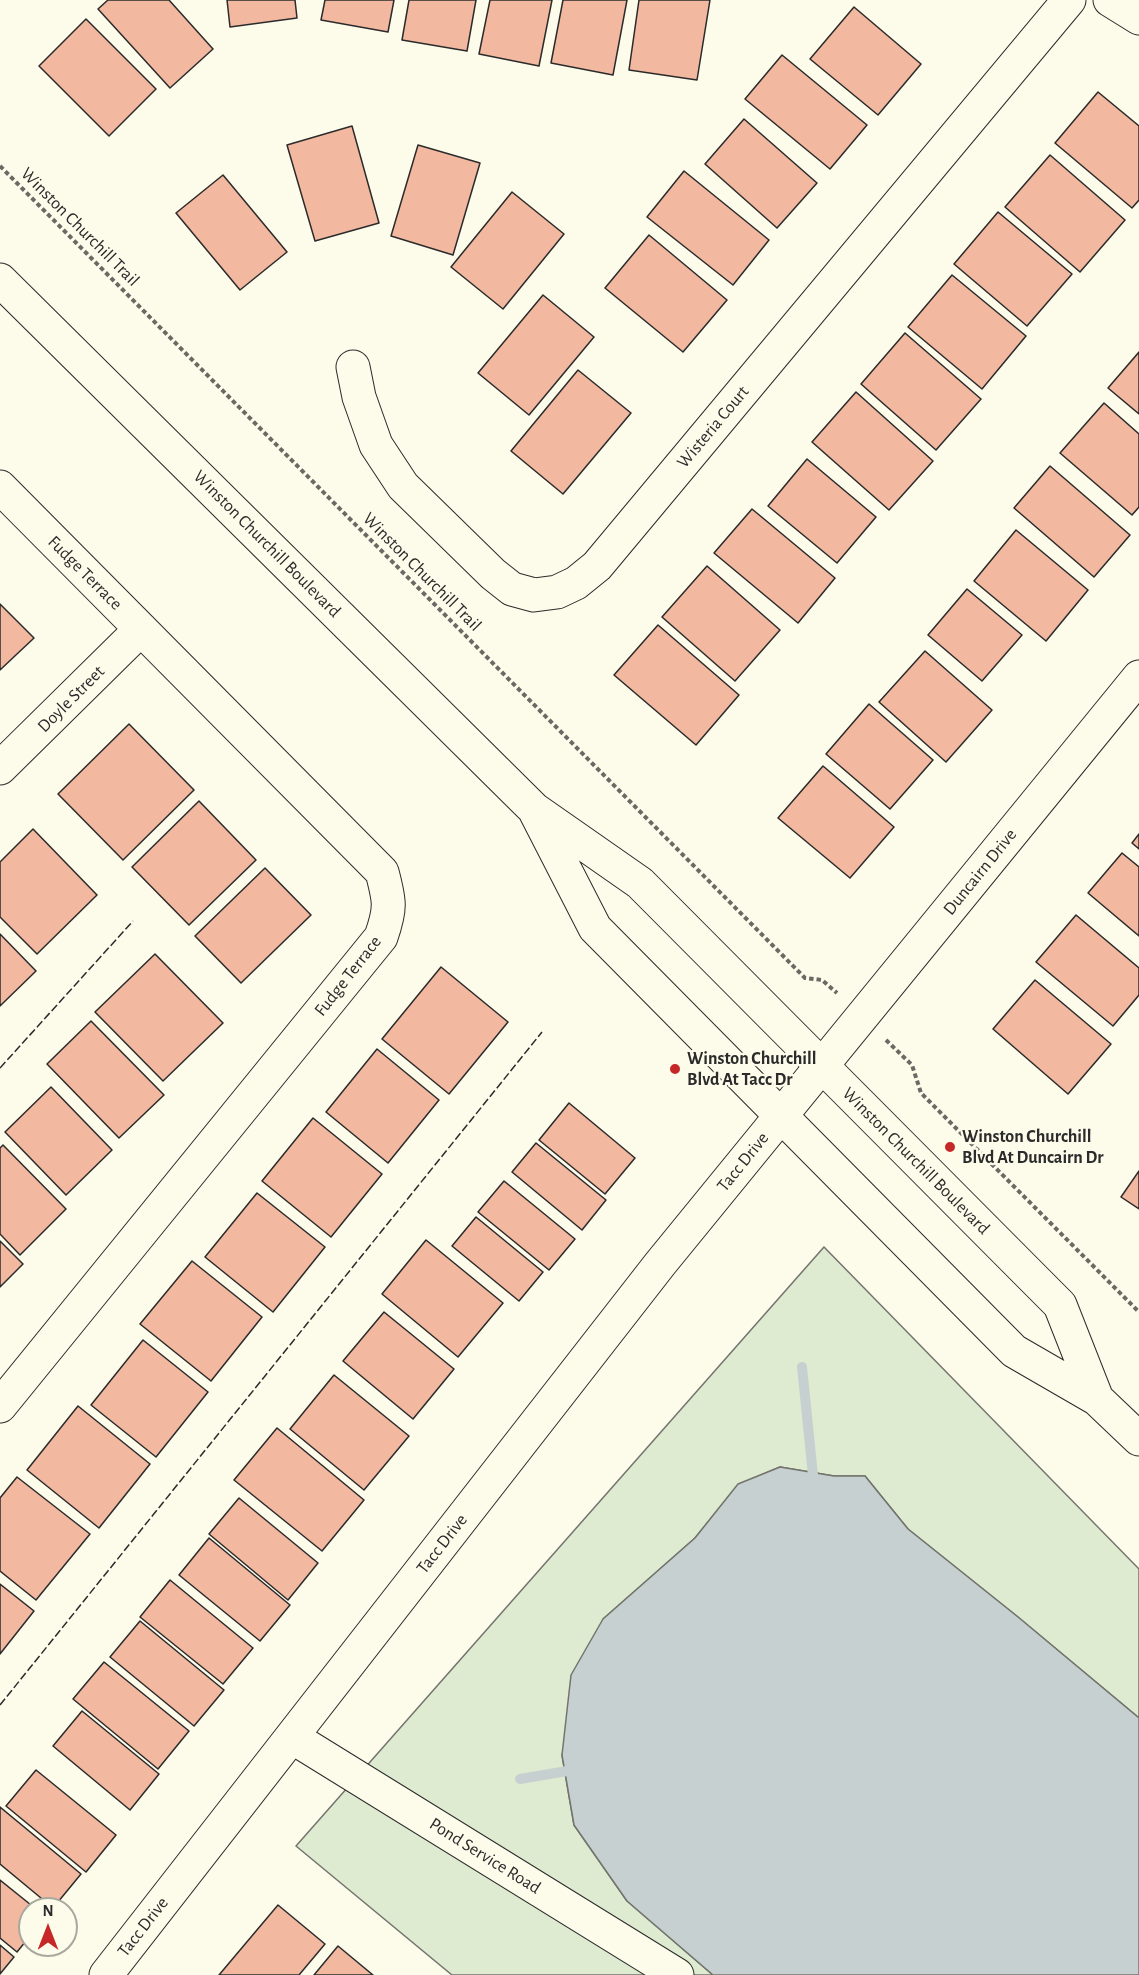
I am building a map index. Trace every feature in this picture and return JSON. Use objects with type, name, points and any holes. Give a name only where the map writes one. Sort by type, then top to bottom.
[{"type":"street","name":"Wisteria Court","points":[[353,367],[359,397],[376,445],[403,486],[493,574],[512,589],[534,595],[557,592],[576,583],[597,566],[1068,0]]},
{"type":"street","points":[[1110,0],[1139,18]]},
{"type":"street","name":"Winston Churchill Boulevard","points":[[0,279],[534,809],[640,883],[1060,1305],[1097,1399]]},
{"type":"street","name":"Fudge Terrace","points":[[0,487],[381,872],[387,891],[389,912],[381,937],[0,1406]]},
{"type":"street","name":"Doyle Street","points":[[0,768],[141,629]]},
{"type":"street","name":"Duncairn Drive","points":[[781,1115],[1139,678]]},
{"type":"street","name":"Winston Churchill Boulevard","points":[[534,809],[595,928],[1014,1351],[1097,1399],[1139,1439]]},
{"type":"street","name":"Tacc Drive","points":[[106,1975],[660,1264],[781,1115]]},
{"type":"street","name":"Pond Service Road","points":[[292,1737],[677,1975]]},
{"type":"path","name":"Winston Churchill Trail","points":[[0,166],[805,978],[822,980],[830,986]]},
{"type":"path","points":[[912,1065],[921,1093],[1139,1312]]},
{"type":"green space","points":[[824,1247],[1139,1569],[1139,1718],[908,1529],[865,1476],[834,1476],[780,1467],[738,1485],[695,1538],[603,1619],[562,1755],[574,1825],[627,1901],[713,1975],[452,1975],[296,1846]]},
{"type":"shaded area","points":[[780,1467],[834,1476],[865,1476],[908,1529],[1139,1718],[1139,1975],[713,1975],[627,1901],[574,1825],[562,1755],[571,1675],[603,1619],[695,1538],[738,1484]]},
{"type":"building","points":[[108,0],[169,0],[213,49],[170,88],[98,9]]},
{"type":"building","points":[[227,0],[295,0],[297,18],[230,27]]},
{"type":"building","points":[[325,0],[394,0],[388,32],[321,20]]},
{"type":"building","points":[[409,0],[476,0],[467,51],[402,40]]},
{"type":"building","points":[[490,0],[552,0],[539,66],[479,54]]},
{"type":"building","points":[[563,0],[627,0],[613,75],[551,63]]},
{"type":"building","points":[[639,0],[710,0],[697,80],[629,70]]},
{"type":"building","points":[[854,7],[921,64],[878,115],[810,59]]},
{"type":"building","points":[[86,19],[156,89],[109,136],[39,66]]},
{"type":"building","points":[[782,55],[867,125],[830,169],[745,99]]},
{"type":"building","points":[[1098,92],[1139,126],[1139,200],[1132,208],[1055,143]]},
{"type":"building","points":[[744,119],[817,183],[777,228],[705,164]]},
{"type":"building","points":[[352,126],[379,223],[315,241],[287,145]]},
{"type":"building","points":[[418,145],[480,163],[453,255],[391,236]]},
{"type":"building","points":[[1050,155],[1125,220],[1080,272],[1005,207]]},
{"type":"building","points":[[684,171],[769,240],[733,285],[647,217]]},
{"type":"building","points":[[223,175],[287,252],[240,290],[176,213]]},
{"type":"building","points":[[512,192],[564,234],[503,309],[451,267]]},
{"type":"building","points":[[998,212],[1072,274],[1027,326],[954,264]]},
{"type":"building","points":[[649,235],[727,300],[683,352],[605,288]]},
{"type":"building","points":[[952,275],[1026,336],[982,389],[908,327]]},
{"type":"building","points":[[543,295],[594,337],[529,415],[478,373]]},
{"type":"building","points":[[905,333],[981,399],[936,450],[861,384]]},
{"type":"building","points":[[1139,352],[1139,414],[1108,388]]},
{"type":"building","points":[[578,370],[631,413],[563,494],[511,451]]},
{"type":"building","points":[[856,392],[933,461],[889,510],[812,442]]},
{"type":"building","points":[[1104,403],[1139,434],[1139,507],[1132,515],[1060,453]]},
{"type":"building","points":[[807,459],[876,517],[837,563],[768,506]]},
{"type":"building","points":[[1050,466],[1130,535],[1094,577],[1014,508]]},
{"type":"building","points":[[752,509],[835,578],[798,623],[714,553]]},
{"type":"building","points":[[1016,530],[1088,590],[1046,641],[974,581]]},
{"type":"building","points":[[707,566],[780,630],[735,681],[662,617]]},
{"type":"building","points":[[967,589],[1022,635],[982,681],[928,635]]},
{"type":"building","points":[[0,604],[34,638],[0,670]]},
{"type":"building","points":[[658,625],[739,695],[696,745],[614,675]]},
{"type":"building","points":[[925,651],[992,710],[946,762],[879,702]]},
{"type":"building","points":[[869,704],[933,760],[890,809],[826,754]]},
{"type":"building","points":[[129,724],[194,790],[123,860],[58,794]]},
{"type":"building","points":[[823,766],[894,827],[850,878],[778,818]]},
{"type":"building","points":[[199,801],[256,860],[189,925],[132,867]]},
{"type":"building","points":[[33,829],[97,895],[37,954],[0,917],[0,862]]},
{"type":"building","points":[[1139,834],[1139,849],[1132,843]]},
{"type":"building","points":[[1122,853],[1139,867],[1139,936],[1088,893]]},
{"type":"building","points":[[265,868],[311,915],[241,983],[195,936]]},
{"type":"building","points":[[1076,915],[1139,968],[1139,995],[1113,1026],[1036,962]]},
{"type":"building","points":[[0,934],[36,971],[0,1006]]},
{"type":"building","points":[[155,954],[223,1023],[163,1081],[95,1012]]},
{"type":"building","points":[[441,967],[508,1022],[449,1094],[382,1039]]},
{"type":"building","points":[[1035,980],[1111,1044],[1068,1094],[993,1029]]},
{"type":"building","points":[[91,1021],[164,1095],[119,1138],[47,1064]]},
{"type":"building","points":[[377,1049],[439,1100],[388,1163],[326,1112]]},
{"type":"building","points":[[51,1087],[112,1150],[66,1195],[5,1132]]},
{"type":"building","points":[[569,1103],[635,1158],[605,1194],[539,1140]]},
{"type":"building","points":[[313,1118],[382,1174],[331,1237],[262,1181]]},
{"type":"building","points":[[536,1143],[606,1200],[582,1230],[512,1172]]},
{"type":"building","points":[[3,1145],[66,1209],[20,1255],[0,1234],[0,1148]]},
{"type":"building","points":[[1139,1171],[1139,1209],[1121,1197]]},
{"type":"building","points":[[504,1181],[575,1239],[549,1270],[478,1212]]},
{"type":"building","points":[[257,1193],[325,1247],[273,1312],[205,1257]]},
{"type":"building","points":[[476,1217],[543,1272],[519,1301],[452,1246]]},
{"type":"building","points":[[426,1240],[503,1303],[458,1357],[382,1294]]},
{"type":"building","points":[[0,1241],[23,1264],[0,1287]]},
{"type":"building","points":[[192,1261],[262,1317],[211,1381],[140,1324]]},
{"type":"building","points":[[384,1312],[454,1369],[413,1419],[343,1361]]},
{"type":"building","points":[[143,1340],[208,1392],[156,1457],[91,1405]]},
{"type":"building","points":[[334,1375],[409,1436],[364,1490],[290,1429]]},
{"type":"building","points":[[78,1406],[150,1464],[99,1528],[27,1470]]},
{"type":"building","points":[[277,1428],[364,1500],[322,1551],[234,1480]]},
{"type":"building","points":[[17,1477],[90,1534],[36,1600],[0,1571],[0,1498]]},
{"type":"building","points":[[239,1498],[318,1563],[288,1600],[209,1534]]},
{"type":"building","points":[[209,1538],[290,1605],[260,1641],[179,1575]]},
{"type":"building","points":[[170,1580],[253,1648],[223,1684],[140,1617]]},
{"type":"building","points":[[0,1584],[34,1611],[0,1654]]},
{"type":"building","points":[[140,1621],[224,1690],[194,1726],[110,1657]]},
{"type":"building","points":[[104,1662],[189,1731],[158,1769],[73,1699]]},
{"type":"building","points":[[82,1711],[159,1774],[130,1810],[53,1746]]},
{"type":"building","points":[[36,1770],[116,1835],[86,1872],[6,1806]]},
{"type":"building","points":[[0,1807],[81,1874],[62,1897],[40,1897],[0,1864]]},
{"type":"building","points":[[0,1880],[21,1897],[18,1897],[18,1951],[0,1938]]},
{"type":"building","points":[[278,1905],[325,1944],[299,1975],[219,1975]]},
{"type":"building","points":[[0,1945],[14,1957],[0,1974]]},
{"type":"building","points":[[338,1946],[373,1975],[314,1975]]},
{"type":"waterway","points":[[802,1367],[814,1485]]},
{"type":"waterway","points":[[520,1779],[579,1769]]},
{"type":"fence","points":[[0,1068],[133,921]]},
{"type":"fence","points":[[0,1705],[542,1032]]},
{"type":"place","name":"Winston Churchill Blvd At Tacc Dr","points":[[675,1069]]},
{"type":"place","name":"Winston Churchill Blvd At Duncairn Dr","points":[[950,1147]]}]
